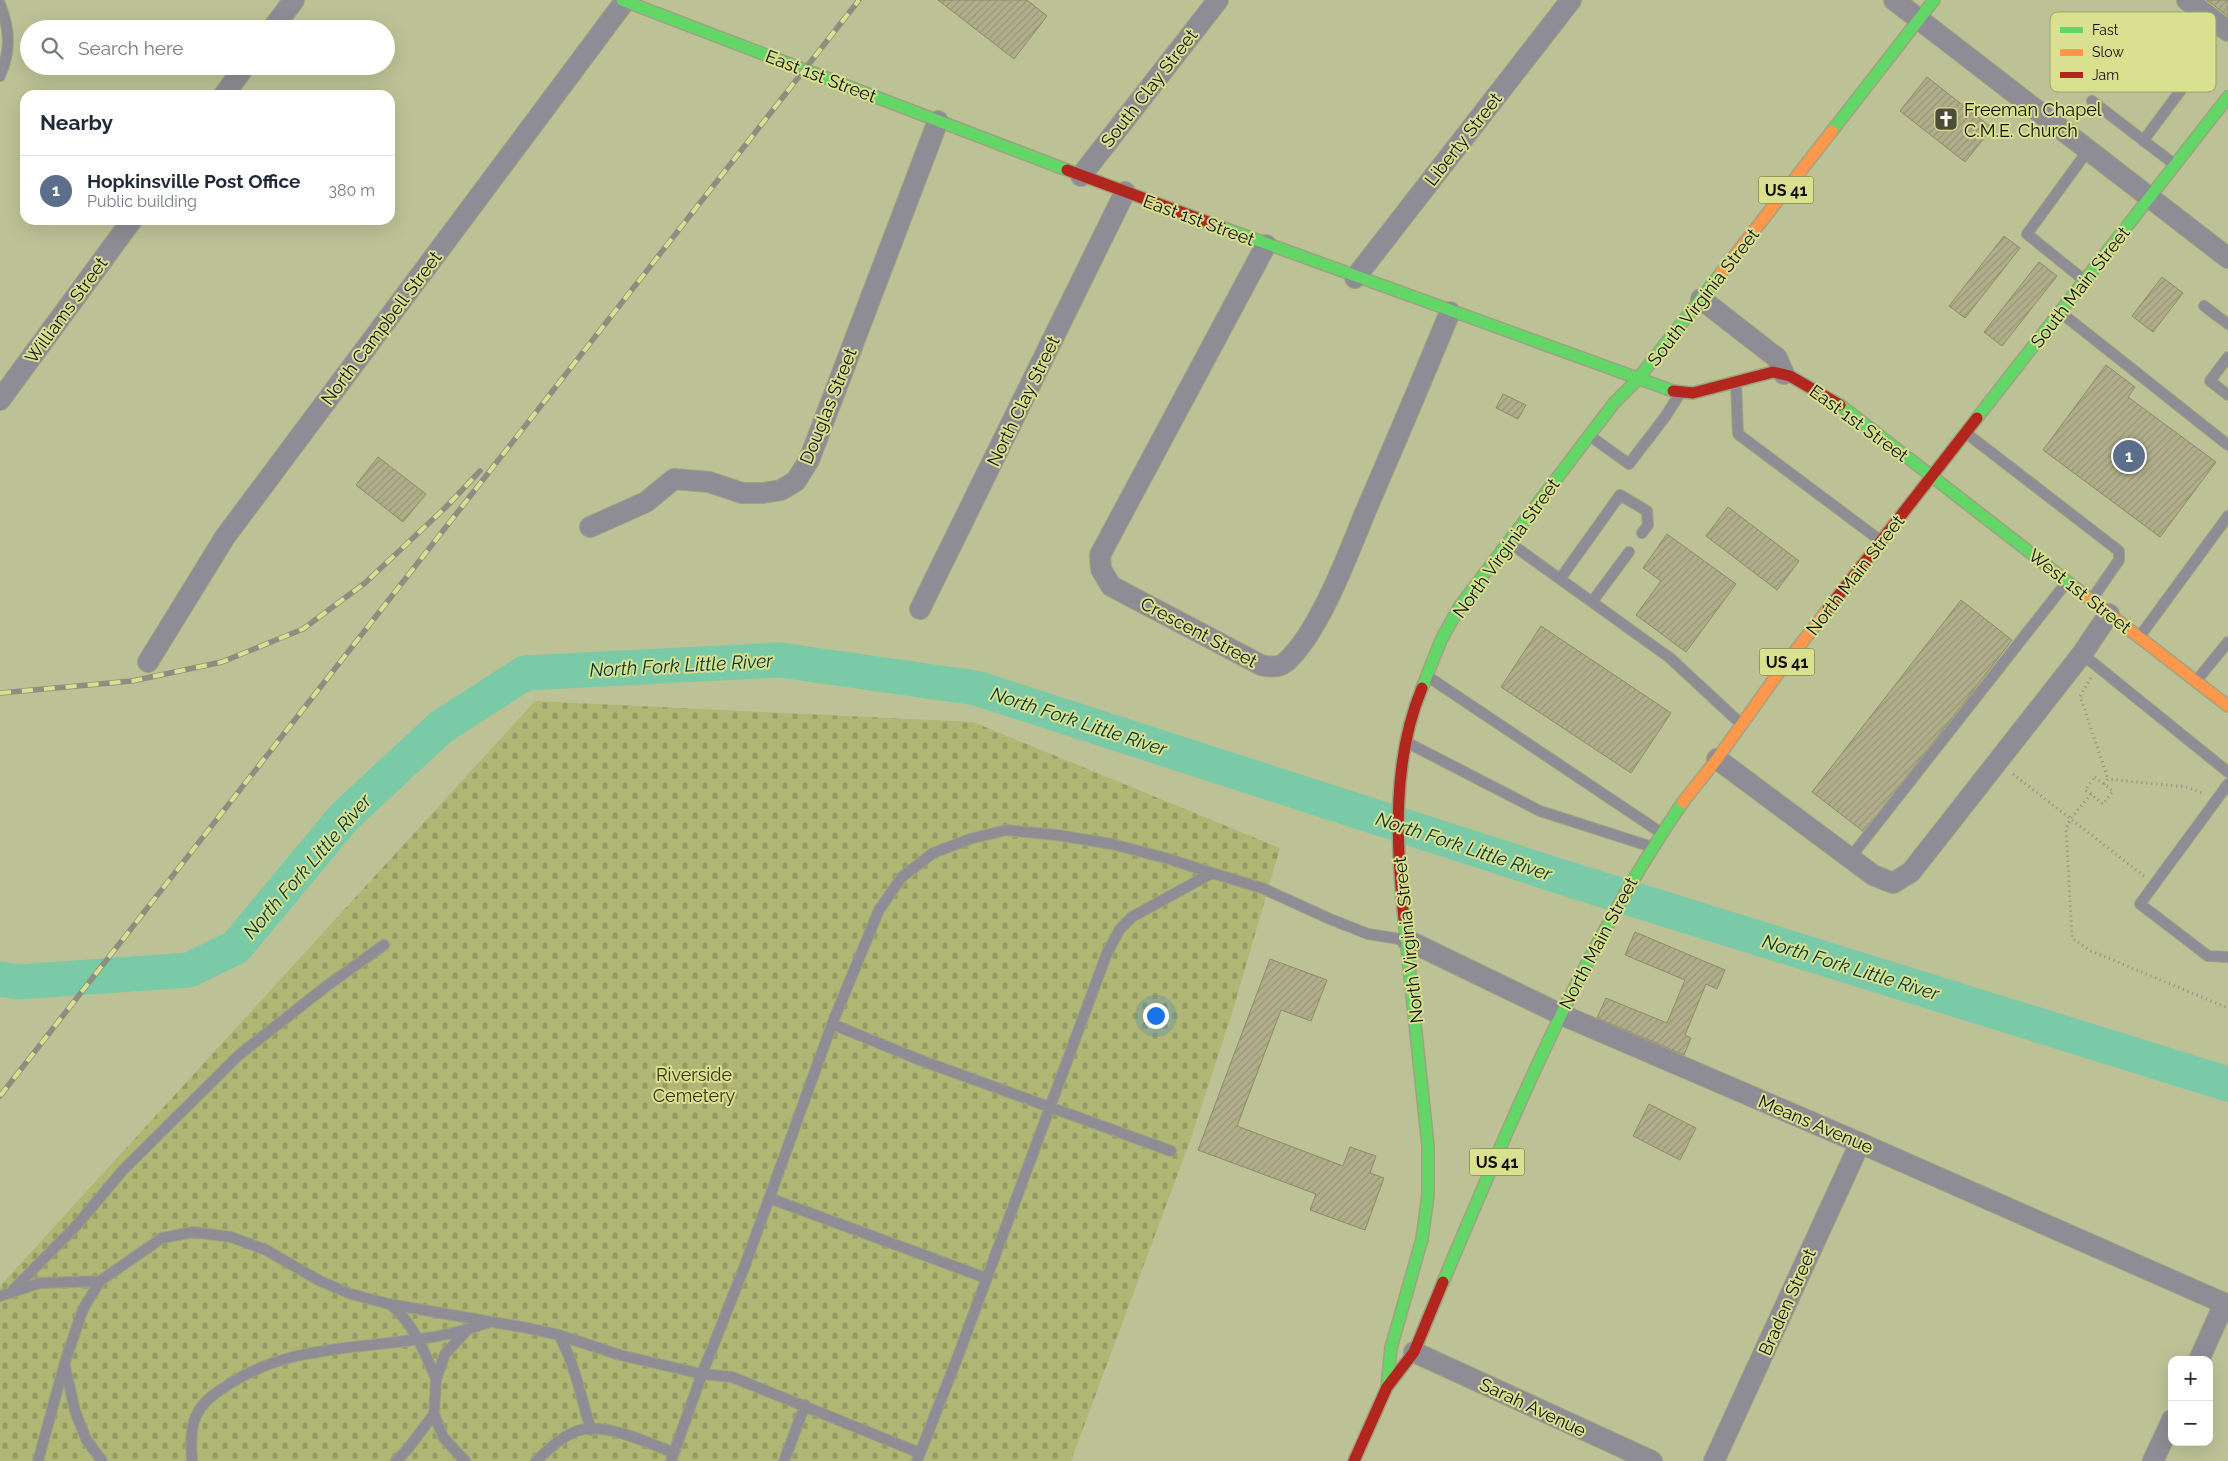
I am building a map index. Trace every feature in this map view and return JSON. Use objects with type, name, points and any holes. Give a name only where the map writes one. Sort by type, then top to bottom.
[{"type":"main road","name":"South Virginia Street","points":[[1638,380],[1934,0]]},
{"type":"main road","name":"East 1st Street","points":[[623,1],[1081,176],[1355,278],[1638,380],[1680,393],[1693,393],[1773,372],[1784,374],[1834,401],[1932,476]]},
{"type":"main road","name":"South Main Street","points":[[1932,476],[2228,97]]},
{"type":"main road","name":"North Virginia Street","points":[[1387,1387],[1391,1348],[1422,1239],[1428,1195],[1428,1146],[1403,910],[1397,830],[1400,777],[1415,704],[1441,640],[1460,606],[1614,403],[1638,380]]},
{"type":"main road","name":"North Main Street","points":[[1354,1461],[1387,1387],[1414,1352],[1560,1014],[1602,932],[1649,850],[1690,791],[1717,759],[1782,668],[1932,476]]},
{"type":"main road","name":"West 1st Street","points":[[1932,476],[2228,706]]},
{"type":"street","points":[[279,20],[294,0]]},
{"type":"street","name":"South Clay Street","points":[[1081,176],[1218,0]]},
{"type":"street","name":"Liberty Street","points":[[1355,278],[1571,0]]},
{"type":"street","points":[[1894,0],[2228,258]]},
{"type":"street","points":[[2187,0],[2202,12]]},
{"type":"street","name":"North Campbell Street","points":[[148,662],[225,537],[623,1]]},
{"type":"street","points":[[2216,23],[2228,32]]},
{"type":"street","points":[[228,90],[238,75]]},
{"type":"street","name":"Douglas Street","points":[[590,527],[646,502],[674,479],[709,482],[742,493],[763,493],[781,490],[796,481],[809,460],[938,121]]},
{"type":"street","name":"North Clay Street","points":[[920,609],[1125,192]]},
{"type":"street","name":"Williams Street","points":[[0,400],[128,225]]},
{"type":"street","name":"Crescent Street","points":[[1266,245],[1100,555],[1101,568],[1111,586],[1261,664],[1273,666],[1286,662],[1308,636],[1338,576],[1450,312]]},
{"type":"street","name":"East 1st Street","points":[[1701,299],[1777,358],[1784,374]]},
{"type":"street","points":[[1717,759],[1850,858],[1873,874],[1893,883],[1911,872],[2078,659],[2109,614]]},
{"type":"street","name":"Means Avenue","points":[[1407,940],[1560,1014],[2226,1304]]},
{"type":"street","name":"Braden Street","points":[[1714,1461],[1860,1143]]},
{"type":"street","points":[[2201,1356],[2226,1304]]},
{"type":"street","name":"Sarah Avenue","points":[[1414,1352],[1652,1461]]},
{"type":"street","points":[[2153,1461],[2168,1429]]},
{"type":"lane","points":[[0,4],[9,35],[9,49],[0,76]]},
{"type":"lane","points":[[2143,141],[2179,92]]},
{"type":"lane","points":[[2092,101],[2175,165]]},
{"type":"lane","points":[[2085,281],[2027,234],[2089,149]]},
{"type":"lane","points":[[2204,306],[2228,324]]},
{"type":"lane","points":[[2060,312],[2228,445]]},
{"type":"lane","points":[[2228,357],[2210,381],[2228,395]]},
{"type":"lane","points":[[1736,382],[1738,434],[1882,542]]},
{"type":"lane","points":[[1590,435],[1629,464],[1665,417],[1680,393]]},
{"type":"lane","points":[[1966,433],[2119,551],[2119,560],[2091,600]]},
{"type":"lane","points":[[1560,579],[1620,495],[1647,511],[1648,525],[1642,533]]},
{"type":"lane","points":[[2139,637],[2228,516]]},
{"type":"lane","points":[[1509,542],[1670,658],[1741,724]]},
{"type":"lane","points":[[1592,602],[1628,552]]},
{"type":"lane","points":[[1850,858],[2067,581]]},
{"type":"lane","points":[[2196,681],[2228,642]]},
{"type":"lane","points":[[2078,659],[2228,772]]},
{"type":"lane","points":[[1426,675],[1661,833]]},
{"type":"lane","points":[[1407,743],[1540,811],[1649,850]]},
{"type":"lane","points":[[2228,784],[2140,904],[2208,956],[2228,957]]},
{"type":"lane","points":[[536,1461],[554,1445],[577,1430],[601,1429],[637,1439],[672,1457],[832,1024],[879,910],[902,877],[933,853],[970,839],[1006,830],[1057,835],[1112,844],[1262,888],[1368,934],[1407,940]]},
{"type":"lane","points":[[38,1461],[65,1362],[84,1309],[100,1281],[162,1238],[193,1232],[231,1237],[266,1250],[351,1294],[389,1304],[491,1321],[559,1335],[620,1355],[702,1374],[732,1376],[805,1404],[919,1457],[1107,953],[1120,929],[1132,917],[1212,873]]},
{"type":"lane","points":[[12,1291],[76,1226],[123,1170],[232,1062],[275,1025],[384,945]]},
{"type":"lane","points":[[832,1024],[920,1060],[1171,1151]]},
{"type":"lane","points":[[769,1198],[986,1278]]},
{"type":"lane","points":[[0,1296],[40,1283],[100,1281]]},
{"type":"lane","points":[[389,1304],[401,1314],[419,1340],[436,1379]]},
{"type":"lane","points":[[192,1461],[190,1440],[196,1416],[206,1400],[232,1382],[261,1368],[299,1355],[344,1346],[419,1340],[468,1329],[491,1321]]},
{"type":"lane","points":[[465,1461],[443,1436],[434,1414],[436,1379],[445,1354],[468,1329]]},
{"type":"lane","points":[[559,1335],[569,1353],[579,1395],[591,1430]]},
{"type":"lane","points":[[65,1362],[75,1411],[86,1439],[102,1461]]},
{"type":"lane","points":[[784,1461],[805,1404]]},
{"type":"lane","points":[[396,1461],[407,1450],[434,1414]]},
{"type":"path","points":[[2078,659],[2091,679],[2080,696],[2108,779]]},
{"type":"path","points":[[1997,762],[2155,884]]},
{"type":"path","points":[[2095,777],[2104,784],[2113,791],[2103,804],[2085,790],[2095,777]]},
{"type":"path","points":[[2104,784],[2108,779]]},
{"type":"path","points":[[2108,779],[2186,787],[2217,799]]},
{"type":"path","points":[[2091,794],[2071,818],[2066,830],[2072,938],[2091,951],[2228,1008]]},
{"type":"green space","name":"Riverside Cemetery","points":[[535,701],[973,722],[1280,848],[1233,1010],[1190,1141],[1071,1461],[0,1461],[0,1286]]},
{"type":"building","points":[[938,0],[1027,0],[1047,16],[1014,59]]},
{"type":"building","points":[[2207,0],[2228,0],[2228,16]]},
{"type":"building","name":"Freeman Chapel C.M.E. Church","points":[[1927,77],[1992,128],[1965,162],[1900,111]]},
{"type":"building","points":[[2004,236],[2020,248],[1965,318],[1949,306]]},
{"type":"building","points":[[2039,262],[2057,276],[2002,346],[1984,332]]},
{"type":"building","points":[[2162,277],[2183,293],[2153,332],[2132,316]]},
{"type":"building","points":[[2106,365],[2135,387],[2128,397],[2216,462],[2160,537],[2043,450]]},
{"type":"building","points":[[1503,394],[1526,405],[1518,419],[1496,408]]},
{"type":"building","points":[[378,457],[426,494],[403,522],[356,485]]},
{"type":"building","points":[[1728,507],[1799,561],[1777,590],[1706,536]]},
{"type":"building","points":[[1667,534],[1736,584],[1686,652],[1636,615],[1661,581],[1643,568]]},
{"type":"building","points":[[1961,600],[2012,640],[1864,832],[1812,792]]},
{"type":"building","points":[[1541,626],[1671,713],[1631,773],[1501,687]]},
{"type":"building","points":[[1635,932],[1725,970],[1717,989],[1706,984],[1685,1035],[1691,1038],[1684,1055],[1597,1018],[1606,998],[1667,1023],[1685,980],[1625,955]]},
{"type":"building","points":[[1270,959],[1327,980],[1311,1021],[1281,1010],[1237,1126],[1343,1166],[1350,1147],[1376,1156],[1370,1173],[1384,1178],[1365,1230],[1310,1210],[1316,1194],[1198,1150]]},
{"type":"building","points":[[1649,1104],[1696,1128],[1680,1160],[1633,1136]]},
{"type":"waterway","name":"North Fork Little River","points":[[0,979],[18,982],[189,970],[236,947],[344,817],[441,727],[525,673],[780,660],[976,688],[1568,879],[2228,1084]]},
{"type":"railway","points":[[0,1096],[859,0]]},
{"type":"railway","points":[[0,693],[132,681],[222,662],[303,629],[365,583],[446,507],[480,471]]},
{"type":"traffic: fast","points":[[622,0],[1067,170]]},
{"type":"traffic: fast","points":[[1832,131],[1934,0]]},
{"type":"traffic: fast","points":[[1977,418],[2228,97]]},
{"type":"traffic: fast","points":[[1221,227],[1673,391]]},
{"type":"traffic: fast","points":[[1422,688],[1441,640],[1460,606],[1614,403],[1637,380],[1721,273]]},
{"type":"traffic: fast","points":[[1840,405],[2077,589]]},
{"type":"traffic: fast","points":[[1443,1282],[1523,1097],[1581,975],[1612,916],[1646,858],[1683,802]]},
{"type":"traffic: fast","points":[[1387,1387],[1391,1348],[1422,1239],[1428,1195],[1428,1146],[1404,919]]},
{"type":"traffic: slow","points":[[1721,273],[1832,131]]},
{"type":"traffic: slow","points":[[2077,589],[2228,706]]},
{"type":"traffic: slow","points":[[1683,802],[1828,609]]},
{"type":"traffic: jam","points":[[1067,170],[1221,227]]},
{"type":"traffic: jam","points":[[1673,391],[1693,393],[1773,372],[1790,376],[1840,405]]},
{"type":"traffic: jam","points":[[1828,609],[1977,418]]},
{"type":"traffic: jam","points":[[1404,919],[1398,831],[1401,773],[1412,715],[1422,688]]},
{"type":"traffic: jam","points":[[1354,1461],[1387,1387],[1414,1352],[1443,1282]]},
{"type":"place","name":"Freeman Chapel C.M.E. Church","points":[[1946,119]]},
{"type":"place","name":"Hopkinsville Post Office","points":[[2129,456]]}]
